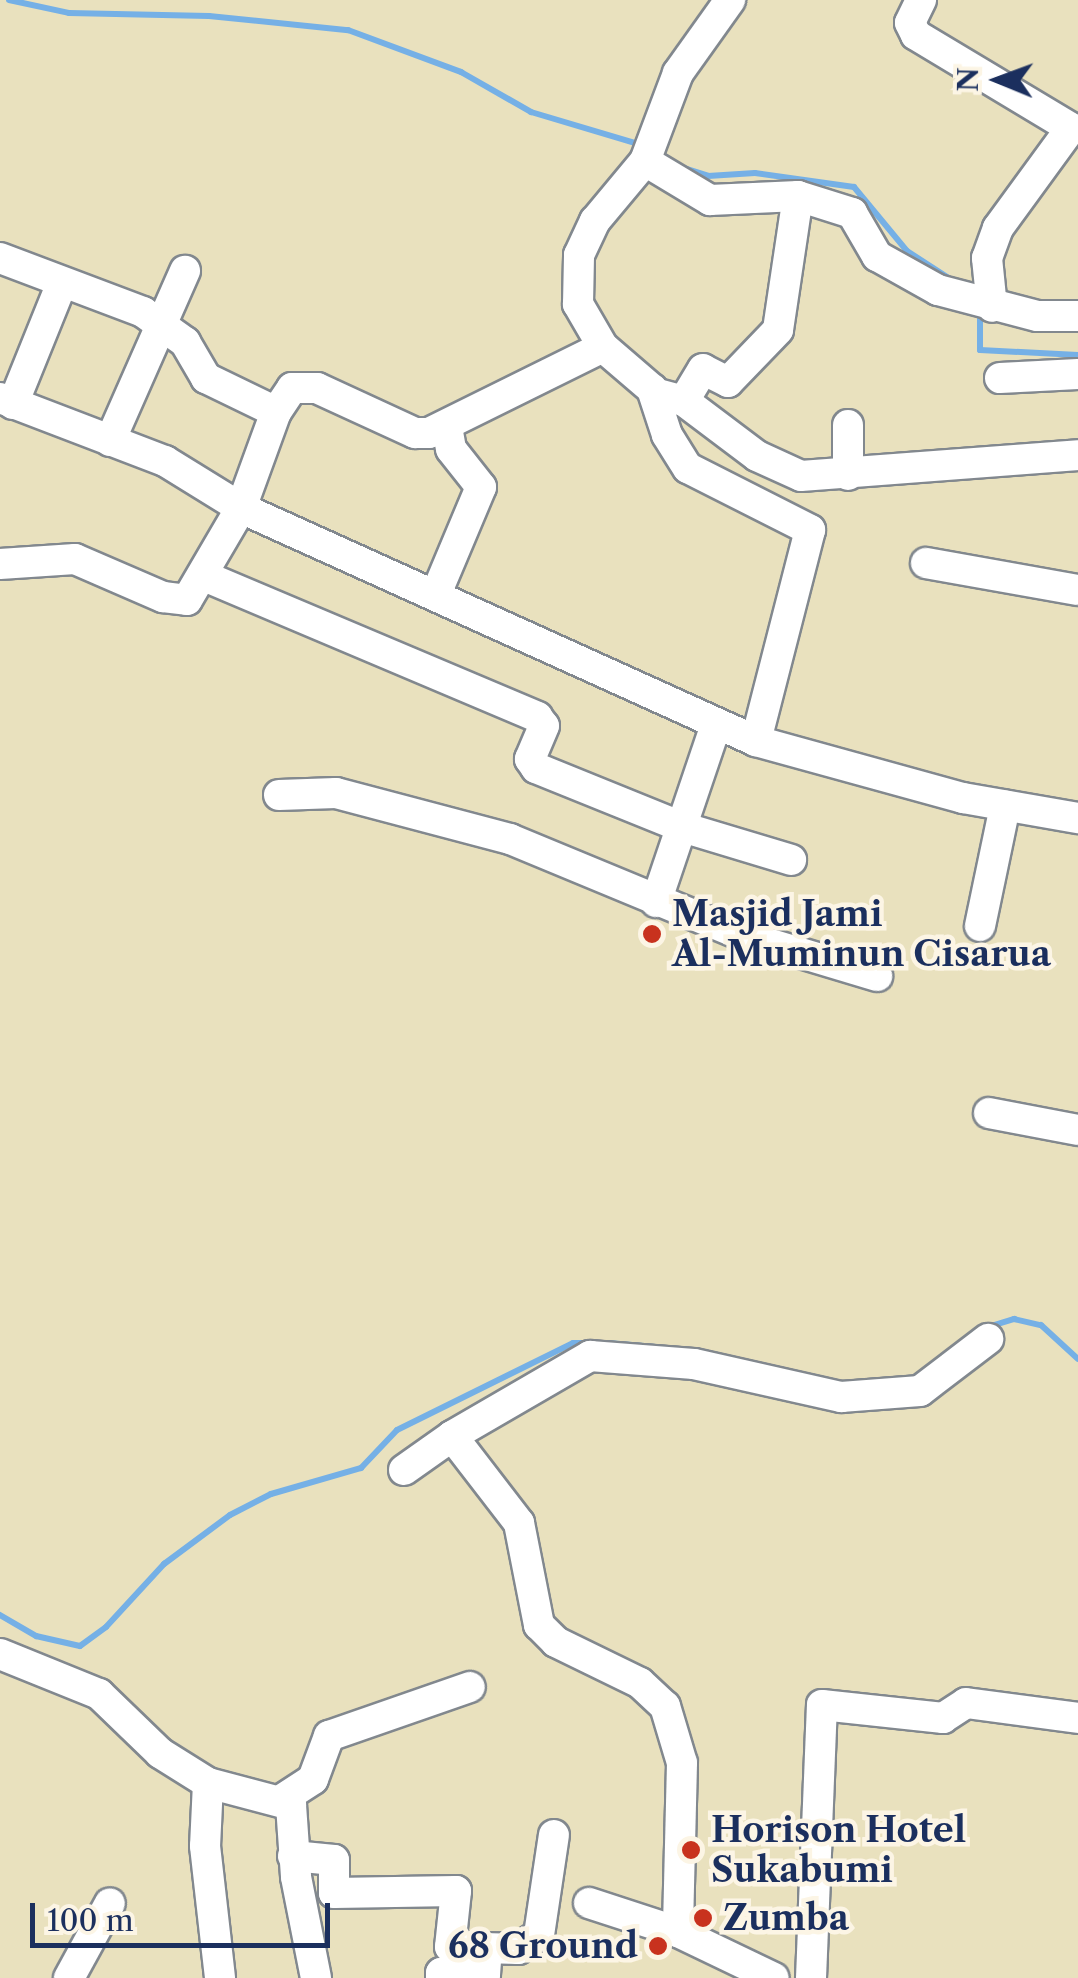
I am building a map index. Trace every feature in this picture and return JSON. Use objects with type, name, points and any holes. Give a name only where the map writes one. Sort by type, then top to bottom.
[{"type":"street","points":[[730,0],[678,73],[645,161],[595,222],[579,255],[578,304],[603,346],[669,397],[757,456],[786,469],[848,476],[1011,456],[1078,455]]},
{"type":"street","points":[[921,0],[910,23],[916,35],[1074,129],[998,228],[988,258],[992,306]]},
{"type":"street","points":[[645,161],[710,200],[798,196],[852,213],[877,256],[906,275],[992,306],[1054,319],[1078,316]]},
{"type":"street","points":[[756,741],[810,530],[688,468],[667,435],[669,397],[703,368],[728,382],[778,330],[798,196]]},
{"type":"street","points":[[0,258],[61,286],[161,323],[185,342],[206,378],[276,412]]},
{"type":"street","points":[[110,441],[185,271]]},
{"type":"street","points":[[61,286],[6,401],[164,461],[241,508],[756,741],[1005,806],[1078,818]]},
{"type":"street","points":[[0,564],[74,559],[182,601],[204,576],[241,508],[276,412],[288,391],[306,385],[415,434],[447,426],[487,400],[603,346]]},
{"type":"street","points":[[1000,378],[1078,374]]},
{"type":"street","points":[[848,425],[848,476]]},
{"type":"street","points":[[436,594],[481,487],[450,448],[447,426]]},
{"type":"street","points":[[926,563],[1078,590]]},
{"type":"street","points":[[204,576],[516,704],[544,726],[530,759],[536,768],[682,828],[791,860]]},
{"type":"street","points":[[656,902],[716,724]]},
{"type":"street","points":[[279,794],[336,793],[483,831],[656,902],[877,976]]},
{"type":"street","points":[[980,926],[1005,806]]},
{"type":"street","points":[[989,1113],[1078,1130]]},
{"type":"street","points":[[404,1470],[452,1436],[590,1356],[694,1364],[841,1398],[920,1391],[988,1339]]},
{"type":"street","points":[[452,1436],[519,1523],[539,1626],[556,1642],[640,1682],[674,1720],[682,1764],[678,1932]]},
{"type":"street","points":[[0,1654],[99,1694],[160,1753],[208,1783],[282,1800],[294,1814],[293,1856],[316,1978]]},
{"type":"street","points":[[282,1800],[313,1779],[329,1736],[470,1686]]},
{"type":"street","points":[[810,1978],[822,1705],[943,1718],[966,1703],[1078,1718]]},
{"type":"street","points":[[208,1783],[205,1846],[220,1978]]},
{"type":"street","points":[[293,1856],[334,1860],[334,1893],[456,1891],[450,1947],[518,1949],[539,1935],[554,1835]]},
{"type":"street","points":[[70,1978],[110,1903]]},
{"type":"street","points":[[589,1903],[728,1950],[774,1978]]},
{"type":"street","points":[[441,1978],[485,1976],[488,1948]]},
{"type":"waterway","points":[[9,0],[69,13],[209,16],[348,30],[461,72],[531,112],[642,145]]},
{"type":"waterway","points":[[684,168],[708,176],[755,173],[854,187],[907,251],[950,279]]},
{"type":"waterway","points":[[980,310],[980,350],[1078,355]]},
{"type":"waterway","points":[[978,1330],[1014,1319],[1041,1325],[1078,1359]]},
{"type":"waterway","points":[[0,1615],[36,1636],[80,1646],[106,1627],[164,1564],[230,1515],[271,1494],[361,1468],[397,1430],[573,1343],[587,1343]]},
{"type":"waterway","points":[[609,1343],[656,1347]]},
{"type":"place","name":"Masjid Jami Al-Muminun Cisarua","points":[[652,934]]},
{"type":"place","name":"Horison Hotel Sukabumi","points":[[691,1850]]},
{"type":"place","name":"Zumba","points":[[703,1918]]},
{"type":"place","name":"68 Ground","points":[[658,1946]]}]
